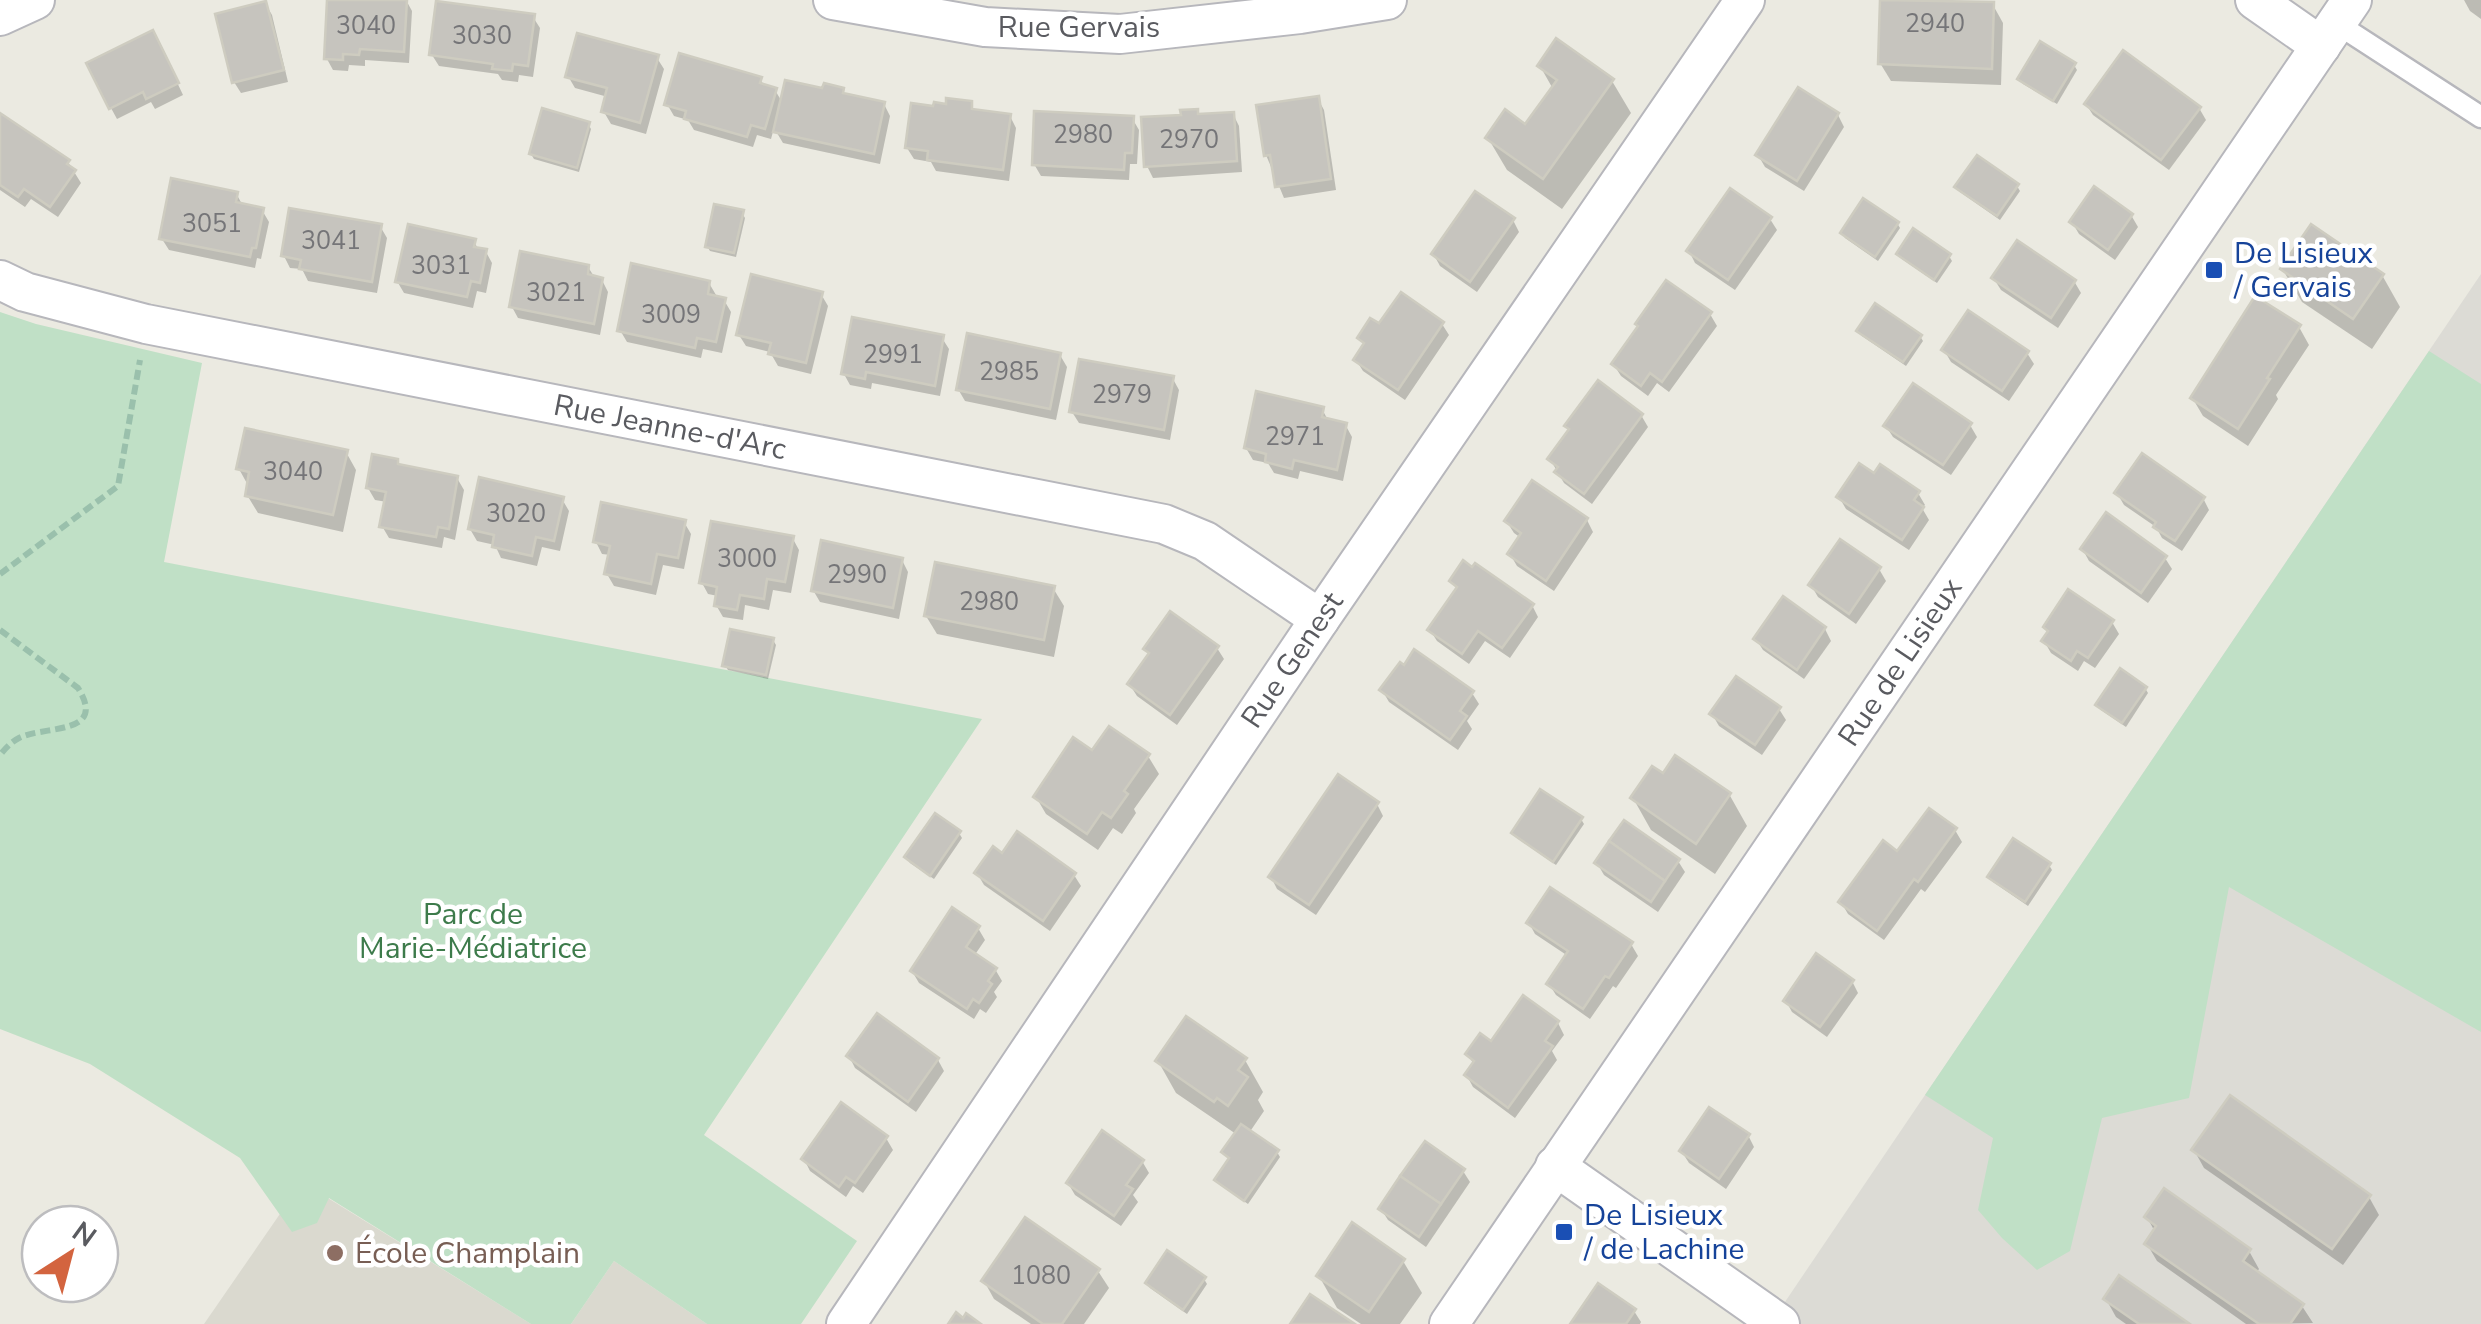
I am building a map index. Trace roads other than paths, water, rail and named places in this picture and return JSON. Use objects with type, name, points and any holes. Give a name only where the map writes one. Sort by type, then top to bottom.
[{"type":"street","points":[[0,16],[35,0]]},
{"type":"street","name":"Rue Gervais","points":[[832,0],[985,27],[1120,34],[1386,0]]},
{"type":"street","name":"Rue Genest","points":[[846,1324],[1320,619],[1745,0]]},
{"type":"street","points":[[2255,0],[2337,23]]},
{"type":"street","name":"Rue de Lisieux","points":[[1449,1324],[2337,23]]},
{"type":"street","name":"Rue Jeanne-d'Arc","points":[[0,280],[26,292],[146,324],[1164,524],[1205,541],[1320,619]]},
{"type":"street","points":[[1555,1166],[1780,1324]]},
{"type":"lane","points":[[2337,23],[2481,117]]},
{"type":"place","name":"De Lisieux / Gervais","points":[[2214,270]]},
{"type":"place","name":"De Lisieux / de Lachine","points":[[1564,1232]]},
{"type":"place","name":"École Champlain","points":[[335,1253]]},
{"type":"park label","name":"Parc de Marie-Médiatrice","points":[[473,931]]}]
